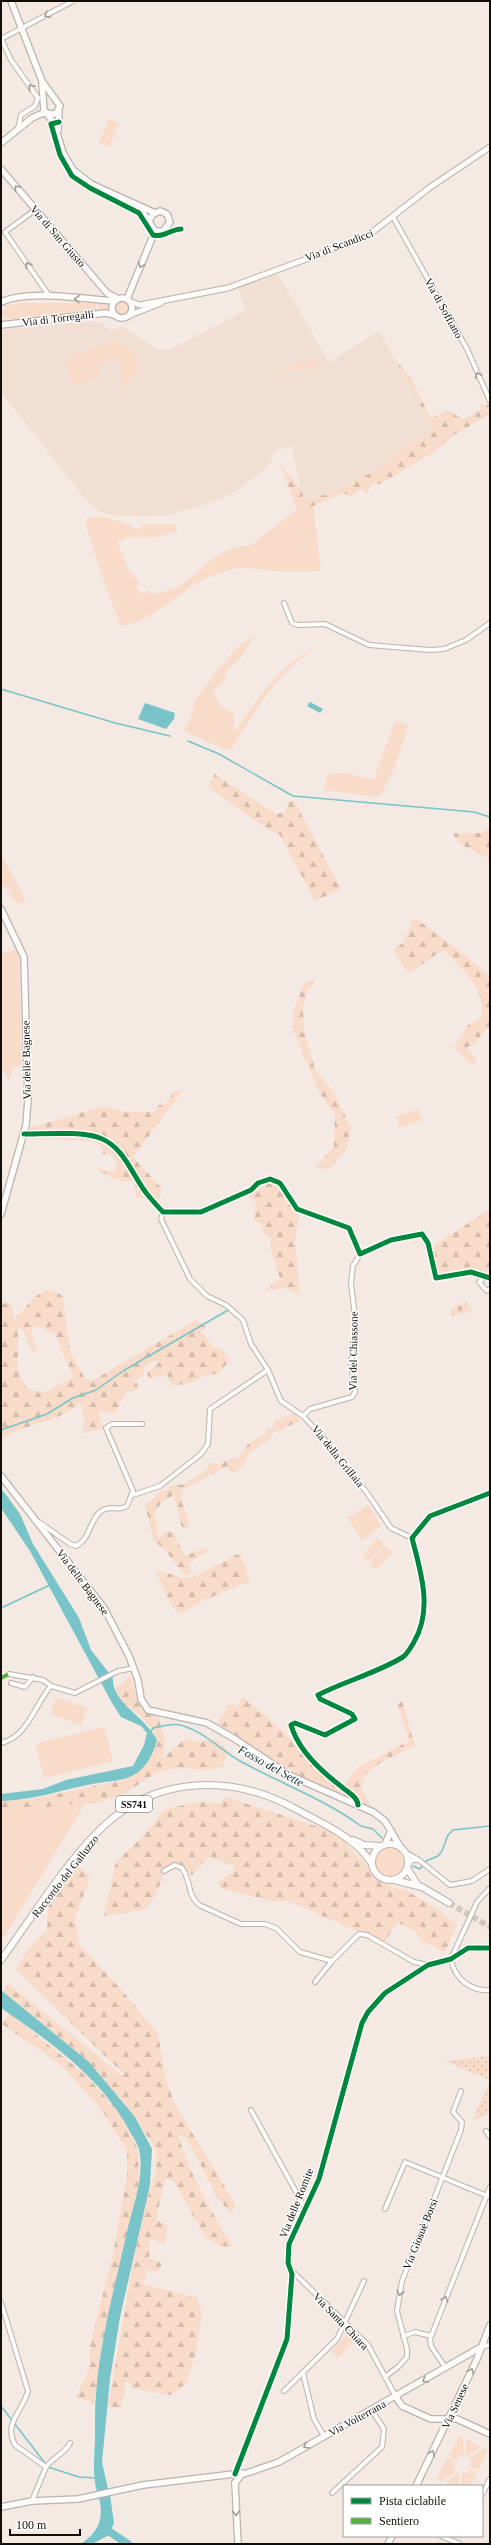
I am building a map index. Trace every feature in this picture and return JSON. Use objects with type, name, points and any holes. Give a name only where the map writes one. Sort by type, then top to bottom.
[{"type":"main road","points":[[11,1],[42,81],[44,110],[48,113],[66,158],[78,175],[91,184],[155,213],[164,212],[170,222],[163,231],[155,231]]},
{"type":"main road","points":[[42,81],[60,104],[58,135]]},
{"type":"main road","points":[[1,143],[32,118],[49,99],[56,99]]},
{"type":"main road","points":[[32,118],[48,113],[54,114],[59,110]]},
{"type":"main road","name":"Via di San Giusto","points":[[1,169],[107,293],[117,300]]},
{"type":"main road","points":[[138,206],[155,231]]},
{"type":"main road","points":[[149,221],[155,213]]},
{"type":"main road","points":[[130,315],[132,307],[128,300],[155,231]]},
{"type":"main road","name":"Via di Scandicci","points":[[1,302],[12,298],[50,297],[128,300]]},
{"type":"main road","points":[[115,315],[112,308],[117,300]]},
{"type":"main road","name":"Via di Torregalli","points":[[1,325],[105,313],[115,315]]},
{"type":"main road","name":"Via di Scandicci","points":[[115,315],[122,318],[130,315]]},
{"type":"main road","name":"Via delle Bagnese","points":[[1,909],[21,947],[25,960],[28,1100],[24,1134],[1,1214]]},
{"type":"main road","name":"Via delle Bagnese","points":[[1,1476],[104,1608],[134,1668],[141,1699],[148,1710],[207,1723],[235,1739],[289,1775],[327,1794],[358,1805],[382,1818],[404,1851]]},
{"type":"main road","name":"Raccordo del Galluzzo","points":[[1,1960],[66,1871],[105,1824],[145,1798],[199,1785],[226,1785],[264,1794],[364,1845],[383,1845]]},
{"type":"main road","points":[[372,1864],[374,1853],[383,1845],[391,1831]]},
{"type":"main road","name":"Raccordo del Galluzzo","points":[[340,1834],[360,1848],[372,1864]]},
{"type":"main road","name":"SS741","points":[[383,1845],[404,1851],[407,1867],[412,1879],[422,1887],[449,1903]]},
{"type":"main road","name":"SS741","points":[[372,1864],[377,1875],[422,1887]]},
{"type":"main road","points":[[392,1880],[401,1876],[407,1867]]},
{"type":"main road","name":"Via Senese","points":[[417,2485],[483,2346],[490,2326]]},
{"type":"main road","name":"Via Volterrana","points":[[230,2479],[279,2462],[371,2409],[396,2397],[483,2346]]},
{"type":"main road","points":[[396,2397],[402,2406],[431,2419],[457,2419],[490,2434]]},
{"type":"main road","points":[[1,2507],[32,2501],[87,2497],[115,2490],[162,2482],[230,2479],[235,2474],[245,2473]]},
{"type":"main road","points":[[230,2479],[238,2544]]},
{"type":"street","points":[[18,129],[22,114],[35,106],[38,98],[11,60],[1,38],[22,29],[72,1]]},
{"type":"street","name":"Via di Scandicci","points":[[128,300],[140,305],[228,288],[366,237],[444,177],[490,147]]},
{"type":"street","points":[[35,210],[5,232],[50,297]]},
{"type":"street","name":"Via di Soffiano","points":[[393,217],[467,349],[490,401]]},
{"type":"street","name":"Via di Scandicci","points":[[130,315],[168,300]]},
{"type":"street","points":[[284,603],[292,623],[298,625],[325,624],[369,645],[404,649],[444,649],[466,640],[490,623]]},
{"type":"street","points":[[24,1134],[83,1135],[99,1138],[110,1143],[126,1160],[146,1194],[163,1212],[201,1212],[217,1203],[251,1190],[258,1183],[270,1179],[280,1183],[297,1209],[349,1228],[360,1254],[365,1254],[386,1242],[422,1234],[428,1243],[436,1278],[471,1272],[490,1278]]},
{"type":"street","name":"Via della Grillaia","points":[[163,1212],[161,1219],[190,1279],[207,1296],[226,1305],[240,1316],[251,1344],[268,1370],[281,1401],[303,1416],[326,1441],[345,1469],[365,1490],[391,1528],[412,1538]]},
{"type":"street","name":"Via del Chiassone","points":[[303,1416],[310,1410],[352,1397],[355,1392],[351,1364],[356,1325],[351,1283],[353,1266],[360,1254]]},
{"type":"street","points":[[485,1277],[480,1282],[487,1291],[490,1288]]},
{"type":"street","points":[[36,1521],[76,1546],[85,1537],[100,1512],[110,1506],[124,1508],[133,1495],[160,1486],[201,1454],[208,1444],[210,1409],[268,1370]]},
{"type":"street","points":[[133,1495],[106,1428],[112,1424],[142,1424]]},
{"type":"street","points":[[358,1805],[356,1798],[332,1780],[311,1758],[291,1725],[295,1723],[324,1735],[353,1720],[355,1716],[320,1699],[318,1695],[404,1656],[411,1647],[424,1619],[425,1604],[422,1577],[412,1538],[430,1516],[490,1493]]},
{"type":"street","points":[[9,1674],[33,1677],[43,1680],[51,1686],[75,1694],[118,1671],[134,1668]]},
{"type":"street","points":[[11,1683],[25,1687],[33,1677]]},
{"type":"street","points":[[1,1743],[7,1742],[26,1725],[51,1686]]},
{"type":"street","name":"Via delle Bagnese","points":[[404,1851],[421,1861],[446,1882],[455,1885],[472,1881],[490,1869]]},
{"type":"street","points":[[407,1867],[412,1860],[421,1861]]},
{"type":"street","points":[[164,1871],[175,1865],[182,1868],[194,1900],[216,1914],[249,1926],[256,1923],[276,1928],[300,1952],[332,1961]]},
{"type":"street","points":[[490,1888],[477,1902],[450,1959],[454,1969],[466,1984],[474,1989],[490,1990]]},
{"type":"street","points":[[315,1982],[332,1961],[359,1934],[367,1935],[414,1962],[428,1965]]},
{"type":"street","name":"Via delle Romite","points":[[235,2474],[287,2339],[290,2328],[292,2271],[288,2263],[289,2244],[306,2210],[318,2180],[362,2023],[368,2012],[385,1993],[428,1965],[450,1959],[468,1948],[490,1948]]},
{"type":"street","name":"Via Giosuè Borsi","points":[[385,2377],[407,2357],[407,2349],[397,2311],[402,2281],[462,2126],[462,2122],[453,2112],[461,2091]]},
{"type":"street","name":"Via delle Romite","points":[[251,2110],[306,2210]]},
{"type":"street","points":[[486,2131],[490,2136]]},
{"type":"street","points":[[385,2209],[405,2162],[488,2196]]},
{"type":"street","points":[[445,2367],[431,2346],[431,2336],[488,2196],[490,2187]]},
{"type":"street","name":"Via Santa Chiara","points":[[292,2271],[368,2346],[396,2397]]},
{"type":"street","points":[[284,2391],[337,2339],[364,2281]]},
{"type":"street","points":[[1,2302],[28,2391],[24,2404],[12,2421],[13,2440],[15,2445],[46,2467]]},
{"type":"street","points":[[403,2336],[415,2332],[431,2336]]},
{"type":"street","points":[[483,2346],[490,2345]]},
{"type":"street","points":[[303,2373],[314,2419],[324,2436]]},
{"type":"street","points":[[332,2493],[382,2448],[384,2429],[371,2409]]},
{"type":"street","points":[[32,2501],[46,2467],[55,2455],[66,2450],[70,2443]]},
{"type":"street","points":[[483,2493],[490,2479]]},
{"type":"street","points":[[445,2537],[458,2544]]},
{"type":"shaded area","points":[[277,273],[329,362],[379,331],[435,431],[406,446],[380,468],[329,494],[303,500],[292,447],[276,450],[269,465],[255,477],[233,493],[202,506],[166,515],[148,517],[111,515],[100,512],[82,495],[1,392],[1,330],[94,321],[102,323],[111,331],[121,326],[157,349],[169,350],[246,310],[238,287]]},
{"type":"green space","points":[[109,119],[119,124],[109,147],[99,143]]},
{"type":"green space","points":[[122,301],[127,303],[129,308],[127,313],[122,315],[117,313],[115,308],[117,303]]},
{"type":"green space","points":[[19,303],[96,303],[96,311],[14,320],[3,317],[2,312],[5,306]]},
{"type":"green space","points":[[98,303],[108,304],[108,310],[98,311]]},
{"type":"green space","points":[[116,341],[135,353],[137,372],[131,379],[133,381],[128,382],[129,388],[125,389],[118,358],[98,363],[101,375],[95,376],[96,379],[72,385],[66,359],[68,356]]},
{"type":"green space","points":[[315,359],[319,367],[306,370],[282,370],[282,368]]},
{"type":"green space","points":[[395,359],[411,378],[431,419],[446,410],[463,419],[481,410],[479,404],[490,405],[490,414],[454,435],[434,452],[380,484],[372,484],[367,493],[359,490],[351,496],[343,493],[313,506],[297,509],[279,462],[301,489],[304,500],[329,494],[380,468],[406,446],[434,431]]},
{"type":"green space","points":[[313,506],[321,571],[281,571],[251,568],[230,570],[214,575],[191,587],[147,617],[121,626],[106,588],[87,529],[86,519],[99,517],[113,519],[139,530],[144,524],[175,524],[177,531],[157,537],[127,537],[117,542],[129,570],[139,582],[137,587],[141,594],[147,590],[152,594],[177,587],[222,553],[240,546],[250,546],[297,509]]},
{"type":"green space","points":[[255,635],[240,659],[228,669],[223,682],[213,692],[221,706],[235,715],[233,731],[236,730],[253,705],[281,672],[292,662],[318,646],[291,667],[268,693],[230,751],[187,733],[184,729],[191,717],[195,701],[220,666],[224,664],[235,649]]},
{"type":"green space","points":[[395,721],[408,725],[395,767],[380,797],[324,790],[327,776],[334,774],[346,773],[368,779],[374,779]]},
{"type":"green space","points":[[215,774],[276,814],[285,812],[289,801],[295,802],[341,889],[315,901],[280,835],[267,829],[208,787]]},
{"type":"green space","points":[[490,828],[490,861],[481,854],[460,844],[453,833],[481,833]]},
{"type":"green space","points":[[1,854],[26,900],[18,904],[6,891],[13,892],[10,888],[1,885]]},
{"type":"green space","points":[[413,919],[418,920],[471,960],[490,977],[490,1028],[487,1028],[476,1042],[467,1048],[476,1059],[475,1065],[468,1062],[454,1047],[469,1024],[481,1019],[481,998],[472,980],[443,950],[411,972],[407,971],[393,950],[404,942]]},
{"type":"green space","points":[[15,950],[19,952],[22,1067],[14,1066],[9,1080],[1,1066],[1,954]]},
{"type":"green space","points":[[316,978],[307,991],[303,1008],[304,1030],[315,1069],[334,1093],[351,1128],[346,1150],[328,1170],[316,1167],[334,1146],[335,1114],[319,1092],[293,1029],[293,1012],[304,984]]},
{"type":"green space","points":[[184,1089],[133,1157],[162,1189],[159,1200],[136,1197],[136,1187],[133,1180],[118,1180],[95,1168],[114,1172],[118,1165],[111,1154],[103,1154],[102,1147],[93,1141],[28,1138],[29,1128],[104,1106],[124,1112],[154,1112],[159,1105],[166,1104],[173,1092]]},
{"type":"green space","points":[[418,1109],[422,1120],[399,1128],[396,1117]]},
{"type":"green space","points":[[269,1183],[278,1186],[299,1216],[295,1240],[300,1295],[285,1288],[265,1291],[280,1278],[271,1251],[271,1238],[264,1233],[262,1225],[253,1220],[256,1206],[254,1199],[248,1196]]},
{"type":"green space","points":[[490,1209],[490,1276],[472,1269],[438,1275],[433,1246]]},
{"type":"green space","points":[[46,1289],[58,1293],[63,1297],[70,1351],[85,1379],[92,1381],[196,1320],[206,1327],[201,1331],[214,1348],[220,1349],[229,1361],[218,1374],[206,1375],[191,1383],[172,1386],[166,1374],[150,1379],[147,1373],[160,1361],[151,1362],[144,1368],[143,1376],[137,1380],[130,1379],[137,1383],[138,1387],[136,1391],[126,1391],[115,1414],[100,1411],[98,1415],[104,1429],[82,1433],[85,1419],[80,1402],[62,1415],[20,1430],[1,1439],[1,1304],[7,1303],[11,1305],[14,1320],[36,1296],[45,1292]],"holes":[[[32,1327],[39,1327],[55,1334],[73,1377],[45,1392],[34,1391],[25,1386],[18,1370],[18,1329],[23,1329],[31,1350],[36,1352]]]},
{"type":"green space","points":[[466,1301],[473,1313],[469,1314],[468,1311],[452,1316],[451,1308]]},
{"type":"green space","points":[[295,1413],[300,1421],[273,1433],[270,1439],[249,1453],[242,1467],[236,1472],[231,1472],[227,1466],[182,1490],[182,1503],[189,1524],[186,1528],[182,1528],[174,1495],[163,1501],[154,1512],[158,1538],[168,1531],[173,1533],[185,1556],[206,1547],[209,1550],[189,1564],[191,1574],[186,1575],[164,1549],[154,1542],[145,1504],[154,1499],[160,1491],[166,1491],[170,1486],[186,1484],[207,1469],[209,1462],[220,1465],[224,1461],[239,1457],[248,1444],[265,1434],[267,1428],[272,1429],[275,1421]]},
{"type":"green space","points":[[368,1504],[381,1526],[362,1541],[348,1518]]},
{"type":"green space","points":[[378,1538],[384,1545],[368,1561],[362,1555]]},
{"type":"green space","points":[[385,1546],[393,1553],[376,1570],[369,1563]]},
{"type":"green space","points":[[240,1553],[250,1581],[204,1600],[185,1612],[178,1613],[171,1605],[155,1570],[184,1578],[193,1577]]},
{"type":"green space","points":[[131,1676],[138,1703],[144,1712],[159,1718],[165,1742],[163,1758],[186,1738],[197,1742],[216,1739],[228,1751],[222,1767],[215,1769],[177,1768],[164,1770],[153,1775],[121,1795],[101,1801],[1,1813],[1,1801],[27,1800],[123,1780],[137,1773],[157,1740],[151,1728],[139,1714],[126,1706],[115,1689]]},
{"type":"green space","points":[[56,1697],[87,1708],[81,1725],[51,1714]]},
{"type":"green space","points":[[243,1697],[286,1734],[312,1764],[339,1788],[344,1785],[359,1767],[409,1741],[397,1704],[402,1701],[415,1746],[384,1761],[374,1767],[366,1775],[362,1783],[363,1792],[370,1803],[367,1805],[360,1800],[344,1798],[306,1781],[217,1723],[230,1703],[237,1707]]},
{"type":"green space","points":[[104,1727],[113,1761],[44,1778],[35,1744]]},
{"type":"green space","points":[[226,1797],[340,1834],[350,1849],[362,1860],[376,1878],[397,1889],[403,1889],[428,1903],[457,1924],[445,1952],[423,1942],[415,1931],[397,1922],[384,1943],[286,1900],[276,1902],[220,1888],[218,1882],[233,1872],[234,1866],[208,1857],[192,1875],[175,1863],[165,1874],[153,1900],[144,1909],[104,1916],[116,1862],[143,1836],[165,1809],[198,1802],[220,1803]]},
{"type":"green space","points":[[73,1804],[84,1805],[1,1942],[1,1813]]},
{"type":"green space","points":[[390,1847],[401,1851],[405,1862],[401,1873],[390,1877],[379,1873],[375,1862],[379,1851]]},
{"type":"green space","points":[[77,1865],[90,1877],[75,1918],[79,1944],[126,1995],[158,2034],[165,2075],[174,2103],[236,2205],[231,2213],[218,2199],[186,2137],[178,2135],[195,2179],[209,2207],[233,2247],[221,2246],[206,2238],[174,2182],[165,2178],[156,2220],[168,2225],[165,2244],[150,2239],[149,2258],[162,2263],[158,2272],[147,2270],[143,2284],[197,2298],[202,2312],[197,2349],[186,2384],[170,2395],[131,2388],[131,2384],[126,2382],[121,2408],[108,2406],[141,2219],[156,2171],[156,2150],[135,2117],[89,2062],[3,1991],[9,1984],[121,2075],[125,2075],[16,1970],[27,1951],[47,1929],[48,1902]]},
{"type":"green space","points":[[9,2013],[82,2072],[117,2109],[138,2149],[139,2183],[106,2331],[94,2403],[76,2397],[89,2370],[91,2342],[113,2254],[127,2177],[127,2150],[101,2109],[61,2065],[2,2024]]},
{"type":"green space","points":[[490,2056],[490,2080],[445,2061]]},
{"type":"green space","points":[[490,2081],[490,2113],[472,2121]]},
{"type":"green space","points":[[348,2334],[354,2341],[338,2358],[331,2351]]},
{"type":"green space","points":[[459,2436],[463,2438],[464,2457],[459,2455],[457,2460],[449,2456]]},
{"type":"green space","points":[[466,2439],[481,2447],[466,2456]]},
{"type":"green space","points":[[484,2448],[488,2450],[478,2470],[470,2466],[472,2461],[468,2459]]},
{"type":"green space","points":[[447,2458],[455,2462],[453,2467],[457,2470],[442,2481],[437,2478]]},
{"type":"green space","points":[[469,2469],[477,2473],[471,2485],[462,2485],[462,2472],[466,2474]]},
{"type":"green space","points":[[459,2473],[459,2485],[445,2482]]},
{"type":"water","points":[[310,702],[323,709],[320,713],[307,706]]},
{"type":"water","points":[[145,703],[175,713],[174,719],[166,729],[138,719]]},
{"type":"water","points":[[1,1488],[20,1514],[33,1544],[79,1618],[91,1650],[113,1678],[117,1695],[145,1724],[157,1740],[147,1763],[141,1770],[132,1776],[121,1780],[92,1784],[36,1797],[1,1801],[1,1794],[43,1789],[66,1780],[133,1766],[144,1745],[147,1733],[141,1726],[121,1717],[112,1703],[30,1551],[1,1508]]},
{"type":"water","points":[[1,1990],[89,2062],[135,2117],[152,2149],[150,2185],[120,2317],[110,2379],[102,2462],[108,2489],[97,2492],[94,2467],[98,2377],[110,2304],[138,2191],[140,2170],[139,2149],[136,2141],[117,2111],[104,2093],[89,2077],[55,2047],[1,2008]]},
{"type":"water","points":[[110,2495],[114,2523],[109,2535],[92,2544],[81,2544],[92,2534],[99,2524],[101,2512],[99,2497]]},
{"type":"waterway","points":[[1,689],[115,723],[170,736]]},
{"type":"waterway","points":[[188,741],[219,754],[293,796],[474,812],[490,817]]},
{"type":"waterway","points":[[1,1430],[47,1414],[73,1398],[96,1390],[123,1371],[230,1309]]},
{"type":"waterway","points":[[1,1608],[50,1585]]},
{"type":"waterway","name":"Fosso del Sette","points":[[151,1731],[153,1728],[174,1724],[197,1731],[240,1761],[317,1799],[347,1816],[361,1826],[373,1829],[382,1838]]},
{"type":"waterway","name":"Fosso del Sette","points":[[413,1866],[420,1869],[426,1861],[438,1856],[442,1851],[448,1835],[453,1830],[490,1826]]},
{"type":"waterway","points":[[1,2406],[48,2467],[79,2477],[95,2478]]},
{"type":"waterway","points":[[104,2528],[128,2544]]},
{"type":"tunnel","points":[[449,1903],[490,1927]]},
{"type":"marked path","points":[[1,1678],[9,1674]]},
{"type":"cycle path","points":[[59,122],[51,124],[60,155],[72,176],[90,188],[139,213],[153,235],[157,236],[181,229]]},
{"type":"cycle path","points":[[24,1134],[83,1134],[100,1138],[108,1142],[127,1162],[147,1194],[163,1212],[201,1212],[251,1190],[258,1183],[270,1179],[280,1183],[297,1209],[349,1228],[360,1254],[391,1240],[422,1234],[428,1243],[436,1278],[471,1272],[490,1278]]},
{"type":"cycle path","points":[[358,1805],[358,1802],[354,1797],[319,1767],[305,1752],[294,1734],[291,1725],[295,1723],[325,1735],[355,1719],[352,1714],[320,1699],[318,1695],[383,1668],[406,1654],[420,1629],[424,1604],[422,1578],[412,1538],[430,1516],[490,1493]]},
{"type":"cycle path","points":[[235,2474],[287,2339],[292,2274],[288,2263],[289,2244],[319,2179],[362,2023],[368,2012],[385,1993],[428,1965],[451,1959],[468,1948],[490,1948]]}]
